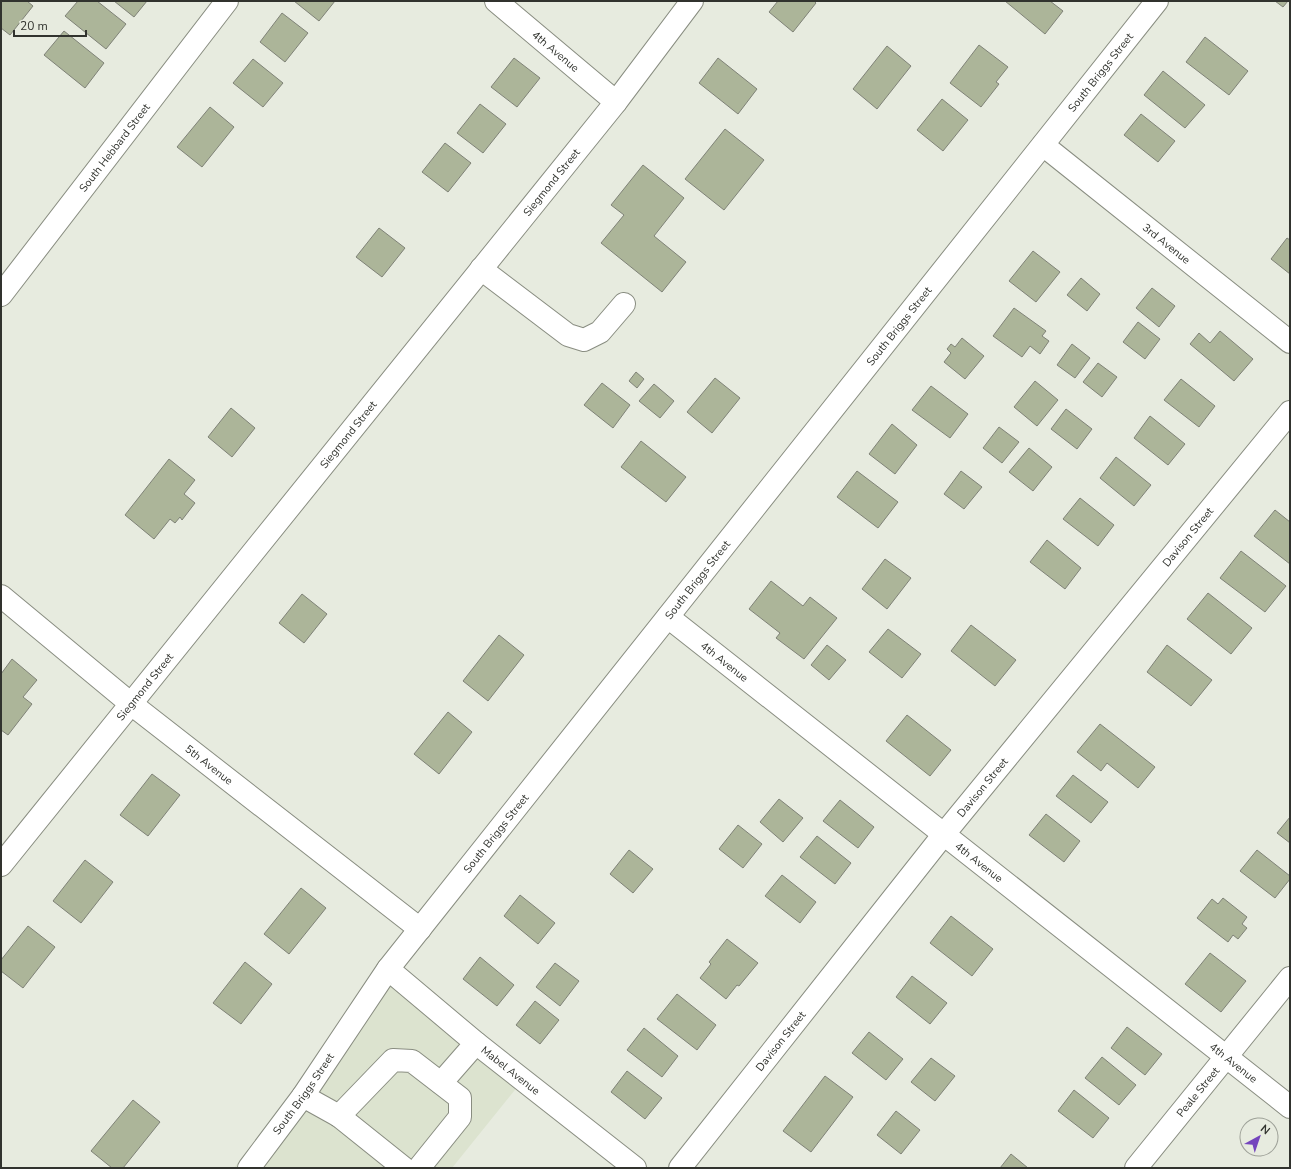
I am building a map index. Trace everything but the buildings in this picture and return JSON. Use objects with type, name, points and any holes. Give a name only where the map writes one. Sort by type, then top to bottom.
[{"type":"street","name":"South Hebbard Street","points":[[1,294],[227,1]]},
{"type":"street","name":"4th Avenue","points":[[496,1],[616,102]]},
{"type":"street","name":"Siegmond Street","points":[[1,864],[616,102],[692,1]]},
{"type":"street","name":"South Briggs Street","points":[[249,1168],[303,1096],[388,969],[1157,1]]},
{"type":"street","name":"3rd Avenue","points":[[1043,145],[1290,342]]},
{"type":"street","points":[[481,268],[568,335],[584,340],[600,332],[624,304]]},
{"type":"street","name":"Davison Street","points":[[680,1168],[944,834],[1290,412]]},
{"type":"street","name":"5th Avenue","points":[[1,596],[130,704],[420,929]]},
{"type":"street","name":"4th Avenue","points":[[668,617],[1290,1107]]},
{"type":"street","name":"Mabel Avenue","points":[[388,969],[476,1043],[635,1168]]},
{"type":"street","name":"Peale Street","points":[[1136,1168],[1290,978]]},
{"type":"street","points":[[441,1084],[476,1043]]},
{"type":"street","points":[[339,1116],[393,1060],[412,1061],[460,1098],[460,1117],[419,1168]]},
{"type":"street","points":[[303,1096],[339,1116],[404,1168]]},
{"type":"shaded area","points":[[380,965],[527,1075],[452,1168],[234,1168],[294,1091]]}]
